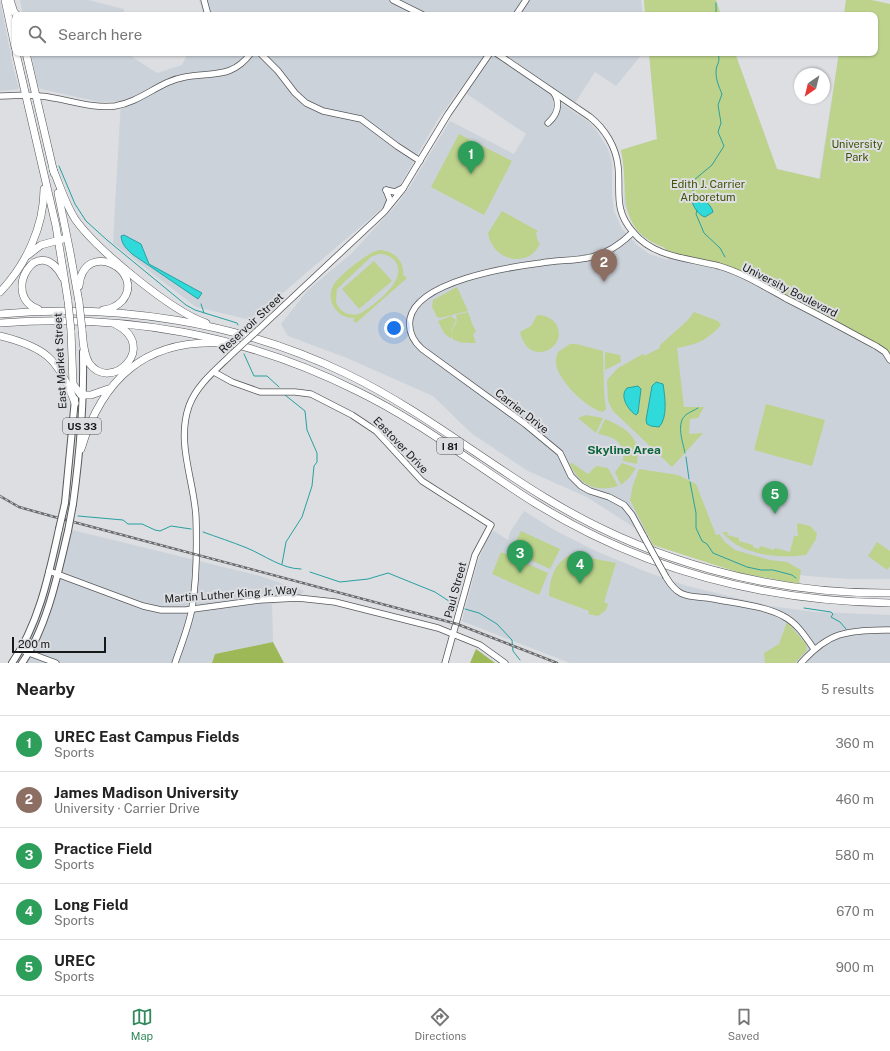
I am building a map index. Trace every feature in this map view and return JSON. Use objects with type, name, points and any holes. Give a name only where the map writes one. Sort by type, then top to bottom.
[{"type":"highway","points":[[4,0],[12,34]]},
{"type":"highway","points":[[10,0],[14,12]]},
{"type":"highway","points":[[14,0],[16,12]]},
{"type":"highway","name":"East Market Street","points":[[17,56],[59,240],[66,283],[71,331],[73,384]]},
{"type":"highway","name":"East Market Street","points":[[27,56],[68,238],[79,302],[83,348]]},
{"type":"highway","points":[[53,169],[62,194],[73,215],[84,231],[101,248],[178,309],[202,322],[236,333]]},
{"type":"highway","points":[[0,292],[13,276],[24,257],[40,222],[44,207],[45,181]]},
{"type":"highway","points":[[24,257],[41,245],[68,238]]},
{"type":"highway","points":[[46,311],[33,308],[20,300],[17,295],[16,285],[18,274],[21,270],[34,261],[48,262],[57,268],[66,283]]},
{"type":"highway","points":[[78,295],[79,279],[83,272],[94,263],[101,261],[109,262],[117,266],[123,272],[127,286],[123,299],[112,308],[90,312]]},
{"type":"highway","name":"I 81","points":[[0,314],[46,311],[90,312],[162,318],[236,333],[288,349],[352,376],[425,418],[555,504],[600,528],[643,547],[697,566],[766,582],[823,590],[890,593]]},
{"type":"highway","name":"I 81","points":[[0,323],[53,321],[107,322],[162,328],[234,344],[290,362],[360,392],[434,435],[544,508],[596,536],[654,561],[719,582],[777,594],[832,600],[890,602]]},
{"type":"highway","points":[[83,348],[89,362],[99,371],[112,373],[124,367],[129,362],[133,353],[131,338],[122,328],[107,322]]},
{"type":"highway","points":[[0,336],[37,348],[50,357],[60,368],[67,380],[75,403]]},
{"type":"highway","points":[[73,384],[79,393],[84,396],[101,393],[108,389],[138,363],[154,353],[171,347],[201,342],[234,344]]},
{"type":"highway","points":[[81,449],[90,422],[108,389]]},
{"type":"main road","name":"East Market Street","points":[[22,663],[29,653],[42,622],[58,574],[68,531],[81,449],[84,396],[83,348]]},
{"type":"main road","name":"East Market Street","points":[[12,663],[20,650],[35,616],[49,571],[65,503],[75,403],[73,384]]},
{"type":"street","points":[[204,0],[207,12]]},
{"type":"street","points":[[393,0],[417,12]]},
{"type":"street","points":[[518,12],[526,0]]},
{"type":"street","points":[[0,96],[36,96],[95,106],[122,105],[139,99],[180,78],[219,74],[232,70],[248,56]]},
{"type":"street","points":[[263,56],[275,67],[295,93],[305,102],[321,110],[352,116],[363,120],[397,146],[420,161]]},
{"type":"street","name":"Reservoir Street","points":[[175,663],[192,609],[196,562],[196,515],[185,446],[185,425],[189,405],[196,392],[219,366],[385,211],[407,184],[448,114],[488,56]]},
{"type":"street","name":"University Boulevard","points":[[500,56],[597,123],[611,143],[618,165],[617,193],[619,207],[625,221],[633,232],[654,250],[720,267],[750,278],[876,346],[885,352],[890,360]]},
{"type":"street","points":[[548,123],[553,117],[558,106],[557,98],[554,93]]},
{"type":"street","points":[[385,211],[390,200],[386,190],[398,191],[407,184]]},
{"type":"street","name":"Carrier Drive","points":[[633,232],[615,247],[594,256],[524,265],[474,275],[434,292],[419,303],[412,314],[410,326],[413,339],[422,349],[525,424],[560,453],[571,476],[579,485],[590,491],[613,498],[626,507],[634,518],[666,577],[675,589],[690,597],[713,599],[782,615],[798,627],[814,648]]},
{"type":"street","points":[[219,366],[222,376]]},
{"type":"street","name":"Eastover Drive","points":[[214,372],[260,392],[295,392],[310,394],[352,415],[376,431],[422,481],[491,525]]},
{"type":"street","name":"Paul Street","points":[[445,663],[475,555],[491,525]]},
{"type":"street","name":"Martin Luther King Jr. Way","points":[[49,571],[152,608],[170,611],[260,600],[298,598],[335,602],[438,628],[484,648],[505,663]]},
{"type":"street","points":[[801,663],[814,648],[837,635],[858,631],[890,630]]},
{"type":"street","points":[[20,650],[56,663]]},
{"type":"shaded area","points":[[0,0],[13,67],[19,89],[0,91]]},
{"type":"shaded area","points":[[20,0],[88,0],[124,9],[124,12],[22,12]]},
{"type":"shaded area","points":[[199,0],[525,0],[516,12],[203,12]]},
{"type":"shaded area","points":[[529,0],[641,0],[643,12],[521,12]]},
{"type":"shaded area","points":[[846,0],[871,0],[890,4],[890,579],[849,579],[807,576],[761,568],[652,536],[638,530],[587,497],[528,471],[471,433],[433,396],[347,358],[288,336],[281,324],[308,290],[352,253],[398,203],[411,185],[450,121],[514,154],[526,134],[464,92],[490,56],[497,56],[554,93],[552,97],[589,122],[596,130],[608,149],[612,163],[612,196],[614,211],[622,229],[637,245],[649,254],[668,260],[665,248],[642,236],[624,204],[625,176],[621,150],[657,139],[649,56],[736,56],[777,169],[819,179],[839,56],[878,56],[878,12],[844,12]]},
{"type":"shaded area","points":[[32,56],[131,56],[157,73],[182,65],[186,56],[484,56],[438,119],[396,192],[380,210],[251,320],[196,307],[113,243],[121,101],[100,102],[41,89],[38,86]]},
{"type":"shaded area","points":[[504,56],[641,56],[616,86],[595,72],[575,103]]},
{"type":"shaded area","points":[[524,511],[556,531],[598,552],[644,571],[687,586],[770,606],[815,612],[890,615],[890,663],[570,663],[462,621],[477,564],[486,541],[494,531],[508,540],[510,532]]},
{"type":"shaded area","points":[[64,528],[260,576],[304,591],[298,598],[272,604],[273,642],[215,654],[212,663],[15,663],[33,633],[49,584]]},
{"type":"green space","points":[[644,0],[716,0],[720,12],[645,12]]},
{"type":"green space","name":"Edith J. Carrier Arboretum","points":[[846,0],[871,0],[890,4],[890,360],[885,352],[750,279],[720,267],[666,254],[665,248],[649,240],[637,230],[627,207],[625,194],[621,150],[657,139],[649,56],[736,56],[777,169],[820,179],[839,56],[878,56],[878,12],[844,12]]},
{"type":"green space","points":[[459,134],[512,161],[484,215],[431,187]]},
{"type":"green space","points":[[502,211],[538,231],[536,233],[538,242],[540,243],[535,251],[529,256],[521,259],[512,259],[497,251],[491,243],[488,233]]},
{"type":"green space","points":[[379,250],[389,252],[397,257],[402,266],[403,276],[404,275],[407,278],[356,323],[353,320],[355,318],[344,316],[336,310],[331,301],[331,292],[333,286],[341,276]],"holes":[[[381,254],[388,256],[395,261],[398,268],[398,275],[394,283],[382,297],[361,313],[353,315],[346,313],[340,309],[336,302],[337,289],[371,257]]]},
{"type":"green space","points":[[374,261],[392,281],[359,309],[342,289]]},
{"type":"green space","points":[[457,287],[468,311],[440,318],[437,317],[432,307],[433,300]]},
{"type":"green space","points":[[468,312],[476,331],[473,335],[476,343],[459,342],[452,338],[451,335],[457,318],[456,315]]},
{"type":"green space","points":[[694,312],[718,321],[721,325],[711,335],[701,341],[677,348],[684,407],[704,407],[698,418],[690,419],[689,434],[703,433],[672,467],[613,411],[608,401],[607,380],[618,368],[641,355],[644,354],[644,356],[660,348],[660,345],[687,321]]},
{"type":"green space","points":[[537,315],[545,316],[552,320],[556,324],[559,333],[557,341],[553,347],[546,351],[539,352],[531,350],[524,343],[520,332],[531,326]]},
{"type":"green space","points":[[451,316],[456,320],[451,331],[451,339],[444,333],[438,321]]},
{"type":"green space","points":[[570,344],[576,344],[603,351],[606,409],[603,412],[596,410],[574,393],[558,371],[556,361],[558,352]]},
{"type":"green space","points":[[605,352],[620,355],[621,362],[605,370]]},
{"type":"green space","points":[[766,404],[825,420],[812,466],[754,450]]},
{"type":"green space","points":[[586,415],[603,418],[596,433],[578,418]]},
{"type":"green space","points":[[605,419],[620,426],[631,435],[637,447],[637,464],[623,461],[622,449],[618,442],[609,437],[598,434]]},
{"type":"green space","points":[[572,463],[588,474],[596,466],[608,468],[618,486],[610,488],[596,488],[589,486],[578,477],[570,464]]},
{"type":"green space","points":[[622,463],[636,468],[629,478],[621,485],[615,472]]},
{"type":"green space","points":[[639,469],[678,475],[696,484],[716,535],[719,534],[725,542],[735,550],[770,560],[787,562],[801,570],[799,584],[740,573],[653,545],[630,500],[633,485]]},
{"type":"green space","points":[[798,523],[810,526],[817,533],[816,539],[806,555],[772,556],[760,554],[739,546],[722,532],[728,532],[727,535],[739,538],[739,541],[753,545],[753,547],[759,549],[760,546],[790,552],[794,536],[798,536]]},
{"type":"green space","points":[[521,531],[560,549],[550,569],[511,551]]},
{"type":"green space","points":[[877,542],[890,551],[890,566],[887,570],[868,556]]},
{"type":"green space","points":[[501,552],[548,573],[539,595],[492,574]]},
{"type":"green space","points":[[571,554],[616,563],[604,602],[608,604],[606,610],[598,616],[588,614],[589,611],[549,596],[550,583],[554,572],[561,562]]},
{"type":"green space","points":[[787,622],[806,644],[807,650],[795,663],[765,663],[764,653],[779,644]]},
{"type":"green space","points":[[273,642],[284,663],[212,663],[215,654]]},
{"type":"green space","points":[[476,649],[495,663],[470,663]]},
{"type":"water","points":[[691,193],[704,200],[713,212],[705,217],[699,214],[693,204]]},
{"type":"water","points":[[124,235],[141,244],[149,264],[202,293],[198,299],[132,254],[122,242],[121,236]]},
{"type":"water","points":[[656,382],[663,384],[665,401],[664,418],[659,427],[647,424],[646,420],[652,386]]},
{"type":"water","points":[[638,386],[641,389],[638,413],[636,415],[630,410],[624,399],[624,395],[627,388]]},
{"type":"waterway","points":[[716,3],[716,12]]},
{"type":"waterway","points":[[693,192],[694,180],[712,165],[724,146],[718,132],[721,123],[718,105],[722,94],[716,75],[718,56]]},
{"type":"waterway","points":[[59,166],[75,204],[86,221],[107,240],[186,305],[195,310],[237,323],[238,325]]},
{"type":"waterway","points":[[697,210],[696,214],[704,233],[720,248],[725,257]]},
{"type":"waterway","points":[[201,304],[204,313]]},
{"type":"waterway","points":[[244,354],[254,376],[267,376],[279,387]]},
{"type":"waterway","points":[[282,564],[286,542],[302,517],[312,486],[314,466],[317,462],[317,453],[307,430],[305,411],[285,395]]},
{"type":"waterway","points":[[685,453],[681,432],[681,422],[687,414],[698,408]]},
{"type":"waterway","points":[[686,457],[689,479]]},
{"type":"waterway","points":[[690,482],[696,513],[696,528],[702,541],[707,544],[713,553],[747,567],[761,570],[773,570],[792,575],[796,578]]},
{"type":"waterway","points":[[78,516],[123,520],[128,524],[142,524],[160,531],[171,526],[191,529]]},
{"type":"waterway","points":[[203,532],[247,548],[287,567],[301,569]]},
{"type":"waterway","points":[[310,572],[340,582],[368,579],[388,573],[435,592],[458,607]]},
{"type":"waterway","points":[[804,608],[831,612],[833,614],[831,617],[840,622],[846,629]]},
{"type":"waterway","points":[[465,609],[479,613],[497,624],[512,640],[513,651],[520,660]]},
{"type":"railway","points":[[0,496],[19,507],[51,516],[457,624],[557,663]]},
{"type":"place","name":"UREC East Campus Fields","points":[[471,174]]},
{"type":"place","name":"James Madison University","points":[[604,282]]},
{"type":"place","name":"UREC","points":[[775,514]]},
{"type":"place","name":"Practice Field","points":[[520,573]]},
{"type":"place","name":"Long Field","points":[[580,584]]},
{"type":"district","name":"Skyline Area","points":[[624,450]]},
{"type":"park label","name":"University Park","points":[[857,150]]}]
